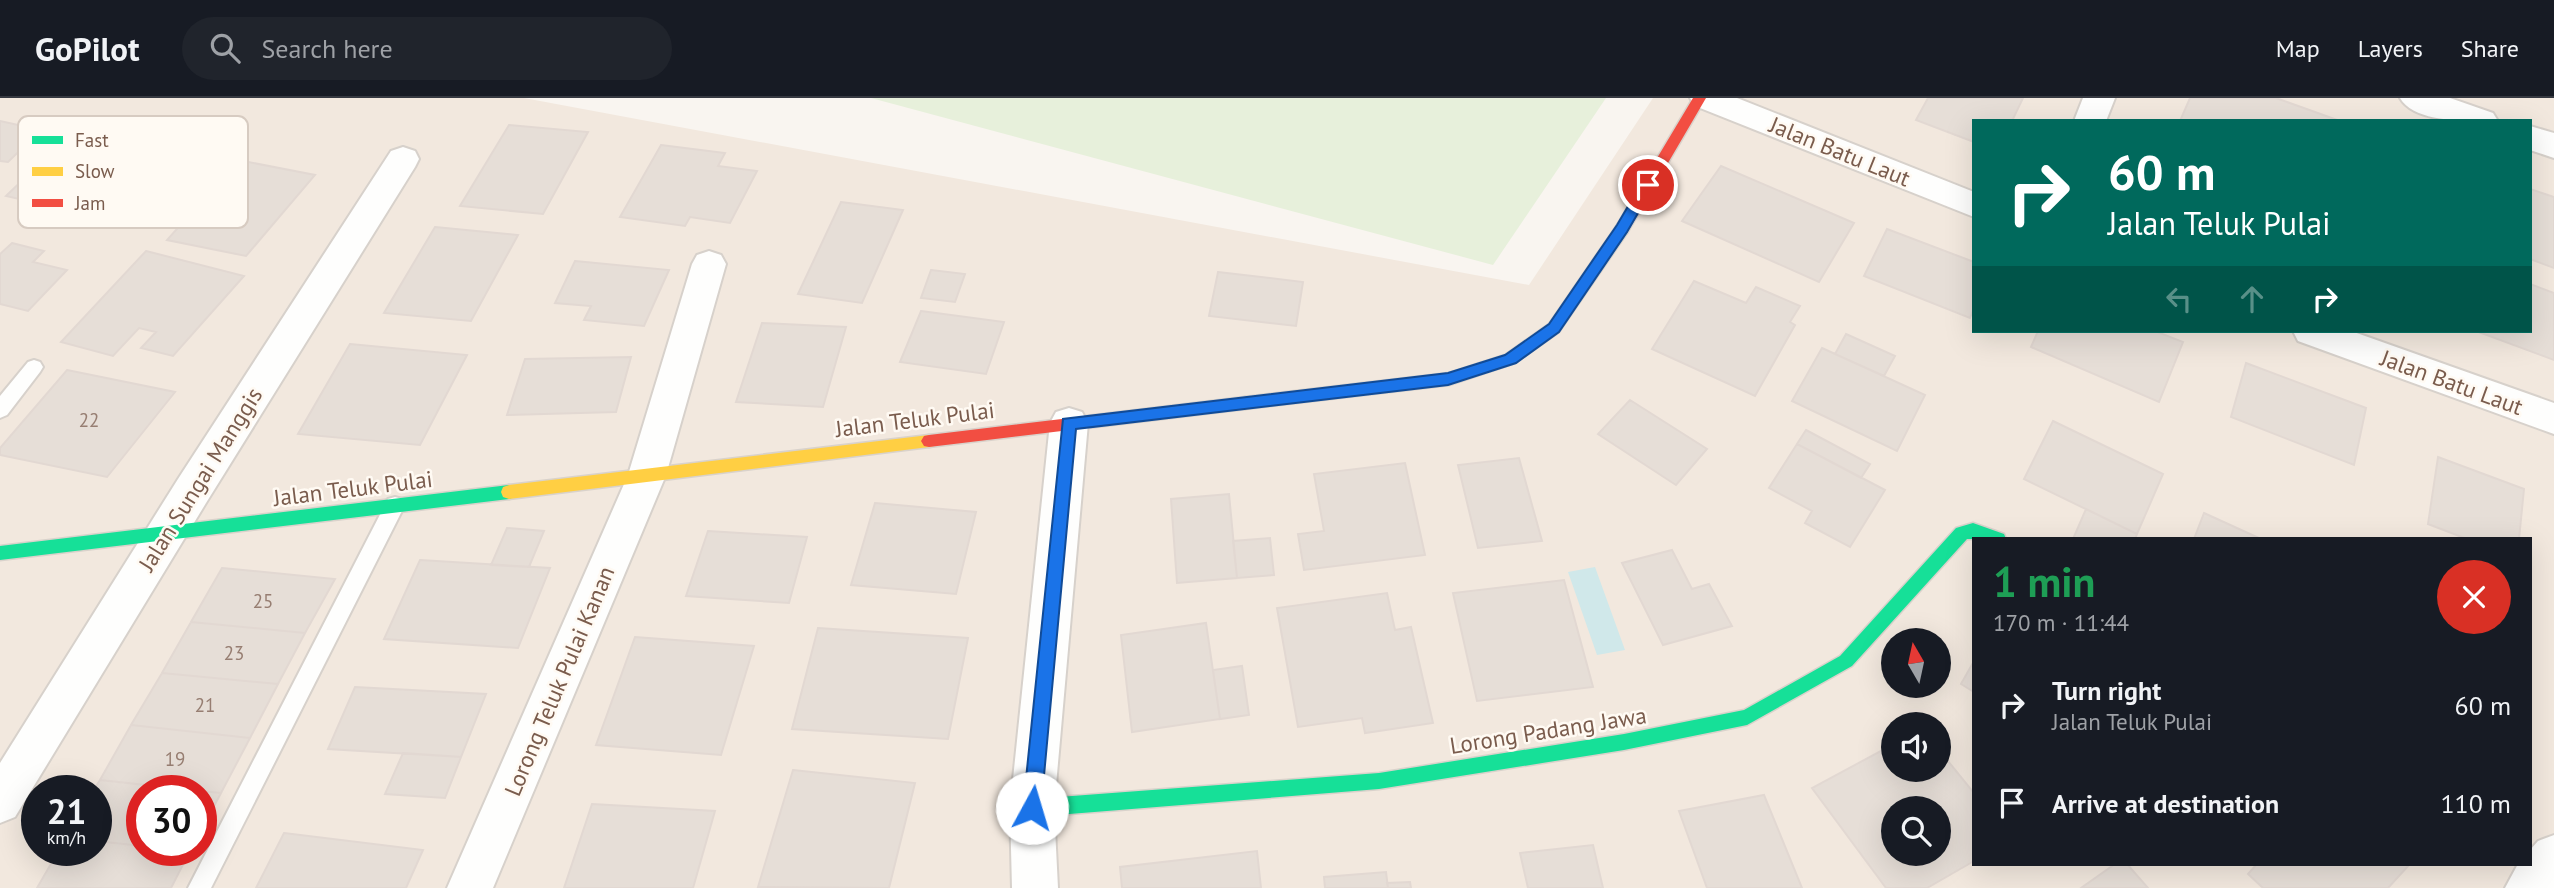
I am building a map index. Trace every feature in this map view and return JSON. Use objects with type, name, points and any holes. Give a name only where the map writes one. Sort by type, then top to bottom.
[{"type":"street","name":"Jalan Teluk Pulai","points":[[0,553],[1448,379],[1510,359],[1554,328],[1622,229],[1700,98]]},
{"type":"street","name":"Jalan Batu Laut","points":[[1706,98],[1972,204]]},
{"type":"street","points":[[2091,119],[2099,98]]},
{"type":"street","points":[[2416,98],[2476,119]]},
{"type":"street","points":[[2532,139],[2554,146]]},
{"type":"street","name":"Jalan Sungai Manggis","points":[[0,802],[14,759],[166,533],[403,159]]},
{"type":"street","name":"Lorong Teluk Pulai Kanan","points":[[470,888],[647,475],[709,264]]},
{"type":"street","name":"Jalan Batu Laut","points":[[2317,333],[2554,419]]},
{"type":"street","points":[[1035,888],[1032,808],[1069,423]]},
{"type":"street","name":"Lorong Padang Jawa","points":[[1032,808],[1379,781],[1624,742],[1746,717],[1846,661],[1962,533],[1973,530],[1992,537]]},
{"type":"street","points":[[2528,888],[2554,857]]},
{"type":"lane","points":[[0,410],[34,367]]},
{"type":"lane","points":[[199,888],[395,505]]},
{"type":"shaded area","points":[[0,98],[524,98],[1529,285],[1653,98],[2554,98],[2554,888],[0,888]]},
{"type":"green space","points":[[871,98],[1606,98],[1493,265]]},
{"type":"water","points":[[1595,567],[1625,650],[1597,655],[1568,572]]},
{"type":"building","points":[[1928,98],[2023,98],[2013,119],[1972,119],[1972,141],[1916,120]]},
{"type":"building","points":[[2190,98],[2276,98],[2334,119],[2181,119]]},
{"type":"building","points":[[0,121],[18,125],[18,152],[8,162],[0,161]]},
{"type":"building","points":[[509,125],[588,132],[543,214],[460,206]]},
{"type":"building","points":[[661,145],[725,153],[718,166],[757,171],[730,223],[690,217],[685,226],[620,217]]},
{"type":"building","points":[[248,162],[315,175],[246,256],[167,240],[178,228],[248,228]]},
{"type":"building","points":[[1721,166],[1854,223],[1819,282],[1682,221]]},
{"type":"building","points":[[18,184],[18,199],[6,196]]},
{"type":"building","points":[[2532,190],[2554,197],[2554,268],[2532,260]]},
{"type":"building","points":[[841,202],[903,210],[862,303],[798,294]]},
{"type":"building","points":[[435,227],[518,235],[471,321],[384,313]]},
{"type":"building","points":[[1887,229],[1972,261],[1972,313],[1970,318],[1864,276]]},
{"type":"building","points":[[12,243],[44,251],[33,262],[67,270],[28,311],[0,304],[0,254]]},
{"type":"building","points":[[146,251],[244,276],[173,356],[141,348],[156,332],[139,328],[113,356],[61,342]]},
{"type":"building","points":[[575,261],[669,270],[644,326],[584,320],[591,306],[555,303]]},
{"type":"building","points":[[931,270],[965,274],[955,302],[921,298]]},
{"type":"building","points":[[1218,272],[1303,282],[1296,326],[1209,316]]},
{"type":"building","points":[[1694,281],[1746,303],[1756,287],[1800,306],[1790,322],[1795,325],[1755,396],[1652,349]]},
{"type":"building","points":[[2532,285],[2554,293],[2554,360],[2481,333],[2532,333]]},
{"type":"building","points":[[921,311],[1004,322],[986,374],[900,362]]},
{"type":"building","points":[[762,323],[846,327],[823,407],[736,402]]},
{"type":"building","points":[[2037,333],[2160,333],[2183,342],[2159,402],[2031,347]]},
{"type":"building","points":[[1846,334],[1895,356],[1884,376],[1835,354]]},
{"type":"building","points":[[350,344],[467,355],[420,445],[298,434]]},
{"type":"building","points":[[1822,348],[1925,395],[1897,451],[1792,401]]},
{"type":"building","points":[[631,357],[616,412],[507,415],[525,359]]},
{"type":"building","points":[[2246,363],[2366,408],[2354,465],[2231,417]]},
{"type":"building","points":[[67,370],[175,392],[107,477],[0,455],[0,448]]},
{"type":"building","points":[[1630,400],[1707,449],[1676,485],[1598,434]]},
{"type":"building","points":[[2053,421],[2163,474],[2137,534],[2024,479]]},
{"type":"building","points":[[1806,430],[1870,464],[1861,478],[1797,444]]},
{"type":"building","points":[[1797,444],[1885,490],[1850,547],[1805,523],[1812,511],[1769,488]]},
{"type":"building","points":[[2438,457],[2524,489],[2519,537],[2462,537],[2428,524]]},
{"type":"building","points":[[1519,458],[1542,541],[1478,548],[1458,465]]},
{"type":"building","points":[[1405,463],[1425,555],[1304,570],[1298,534],[1324,531],[1314,474]]},
{"type":"building","points":[[1229,494],[1237,578],[1177,583],[1171,499]]},
{"type":"building","points":[[875,503],[976,512],[956,594],[851,585]]},
{"type":"building","points":[[2086,509],[2137,534],[2136,537],[2074,537]]},
{"type":"building","points":[[2204,513],[2257,537],[2195,537]]},
{"type":"building","points":[[507,528],[544,531],[529,567],[491,565]]},
{"type":"building","points":[[708,531],[807,537],[789,603],[686,596]]},
{"type":"building","points":[[1270,538],[1274,575],[1237,578],[1233,541]]},
{"type":"building","points":[[1672,550],[1692,589],[1709,584],[1732,626],[1663,645],[1622,563]]},
{"type":"building","points":[[420,560],[550,568],[518,648],[384,639]]},
{"type":"building","points":[[222,568],[335,579],[305,633],[191,622]]},
{"type":"building","points":[[1564,580],[1593,687],[1477,701],[1453,593]]},
{"type":"building","points":[[1387,593],[1395,630],[1411,627],[1433,723],[1365,733],[1362,718],[1298,727],[1277,608]]},
{"type":"building","points":[[191,622],[305,633],[278,684],[162,673]]},
{"type":"building","points":[[1206,623],[1220,719],[1132,732],[1121,635]]},
{"type":"building","points":[[818,628],[968,638],[948,739],[792,729]]},
{"type":"building","points":[[635,637],[754,646],[721,755],[596,745]]},
{"type":"building","points":[[1972,665],[1972,691],[1961,684]]},
{"type":"building","points":[[1242,666],[1249,715],[1220,719],[1213,670]]},
{"type":"building","points":[[162,673],[278,684],[250,738],[131,725]]},
{"type":"building","points":[[355,687],[486,694],[461,757],[328,749]]},
{"type":"building","points":[[131,725],[250,738],[221,793],[217,793],[217,775],[126,775],[126,783],[112,781],[112,775],[103,775]]},
{"type":"building","points":[[1881,751],[1881,782],[1951,782],[1951,765],[1972,791],[1972,862],[1927,888],[1886,888],[1812,788]]},
{"type":"building","points":[[403,753],[461,757],[445,798],[385,794]]},
{"type":"building","points":[[793,770],[915,783],[889,888],[758,887]]},
{"type":"building","points":[[112,781],[126,783],[126,844],[112,843]]},
{"type":"building","points":[[1764,795],[1802,888],[1707,888],[1679,811]]},
{"type":"building","points":[[592,804],[715,811],[693,888],[564,888]]},
{"type":"building","points":[[284,833],[423,850],[406,888],[256,888]]},
{"type":"building","points":[[112,843],[126,844],[126,866],[182,866],[171,888],[37,888],[50,866],[112,866]]},
{"type":"building","points":[[1593,845],[1603,888],[1528,888],[1520,853]]},
{"type":"building","points":[[1257,851],[1261,888],[1122,888],[1120,867]]},
{"type":"building","points":[[2112,866],[2129,866],[2148,888],[2081,888]]},
{"type":"building","points":[[2255,866],[2408,866],[2388,888],[2263,888],[2248,874]]},
{"type":"building","points":[[1386,872],[1388,888],[1325,888],[1324,877]]},
{"type":"building","points":[[1410,882],[1411,888],[1388,888],[1387,883]]},
{"type":"traffic: fast","points":[[1245,403],[1449,379],[1510,359],[1554,328],[1622,229]]},
{"type":"traffic: fast","points":[[0,553],[509,492]]},
{"type":"traffic: fast","points":[[1032,808],[1379,781],[1624,742],[1747,717],[1846,661],[1962,533],[1973,530],[1992,537]]},
{"type":"traffic: slow","points":[[509,492],[929,441]]},
{"type":"traffic: jam","points":[[1622,229],[1700,98]]},
{"type":"traffic: jam","points":[[929,441],[1245,403]]},
{"type":"route","points":[[1032,808],[1069,423],[1448,379],[1510,359],[1554,328],[1622,229],[1648,185]]}]
